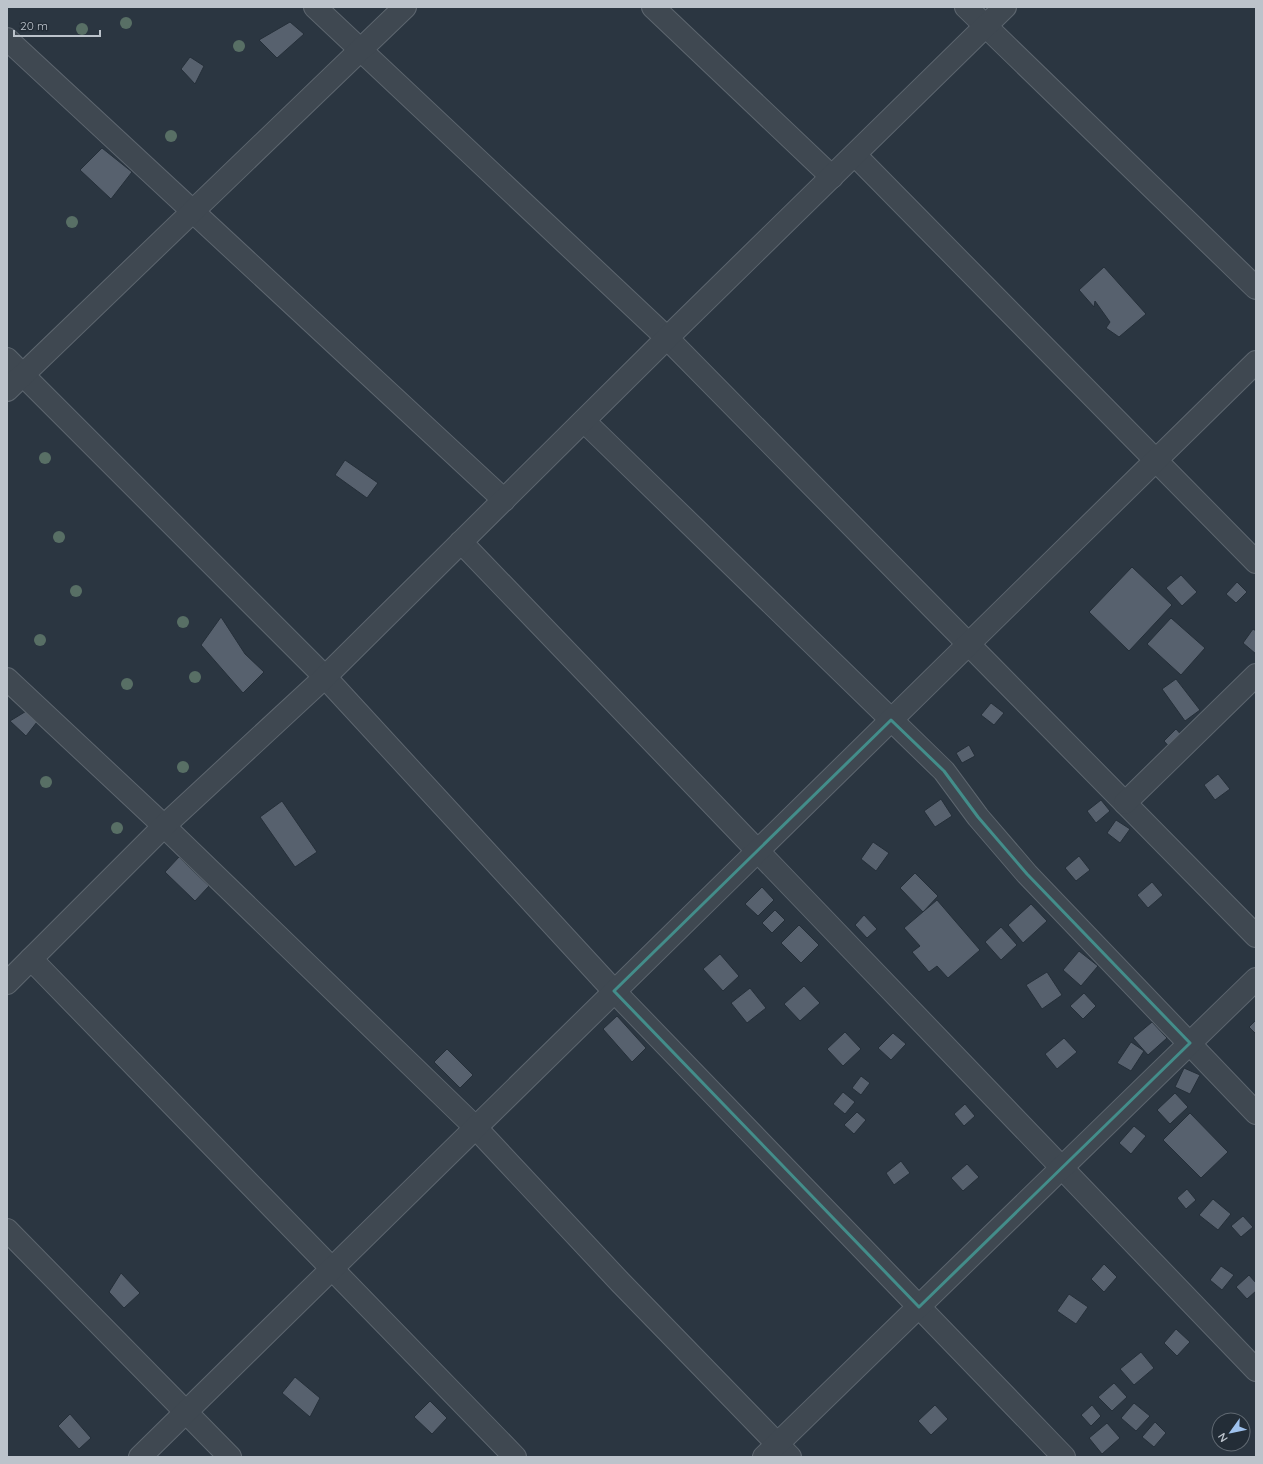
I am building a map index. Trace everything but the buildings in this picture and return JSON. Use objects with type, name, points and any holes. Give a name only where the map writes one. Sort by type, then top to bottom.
[{"type":"street","points":[[314,7],[667,338],[1256,936]]},
{"type":"street","points":[[7,390],[405,7]]},
{"type":"street","points":[[653,7],[832,177]]},
{"type":"street","points":[[966,7],[1256,288]]},
{"type":"street","points":[[7,983],[164,826],[325,677],[667,338],[1005,7]]},
{"type":"street","points":[[7,39],[504,500]]},
{"type":"street","points":[[855,155],[1256,562]]},
{"type":"street","points":[[7,359],[325,677],[614,991],[1064,1457]]},
{"type":"street","points":[[140,1457],[1256,362]]},
{"type":"street","points":[[584,421],[944,771],[978,817],[1027,874],[1256,1113]]},
{"type":"street","points":[[461,542],[1256,1370]]},
{"type":"street","points":[[1125,803],[1256,675]]},
{"type":"street","points":[[7,679],[164,826],[475,1127],[777,1453],[919,1306],[1256,979]]},
{"type":"street","points":[[31,959],[515,1457]]},
{"type":"street","points":[[7,1230],[230,1457]]},
{"type":"highlighted area","points":[[891,720],[944,771],[978,817],[1027,874],[1190,1043],[919,1307],[614,991]]}]
